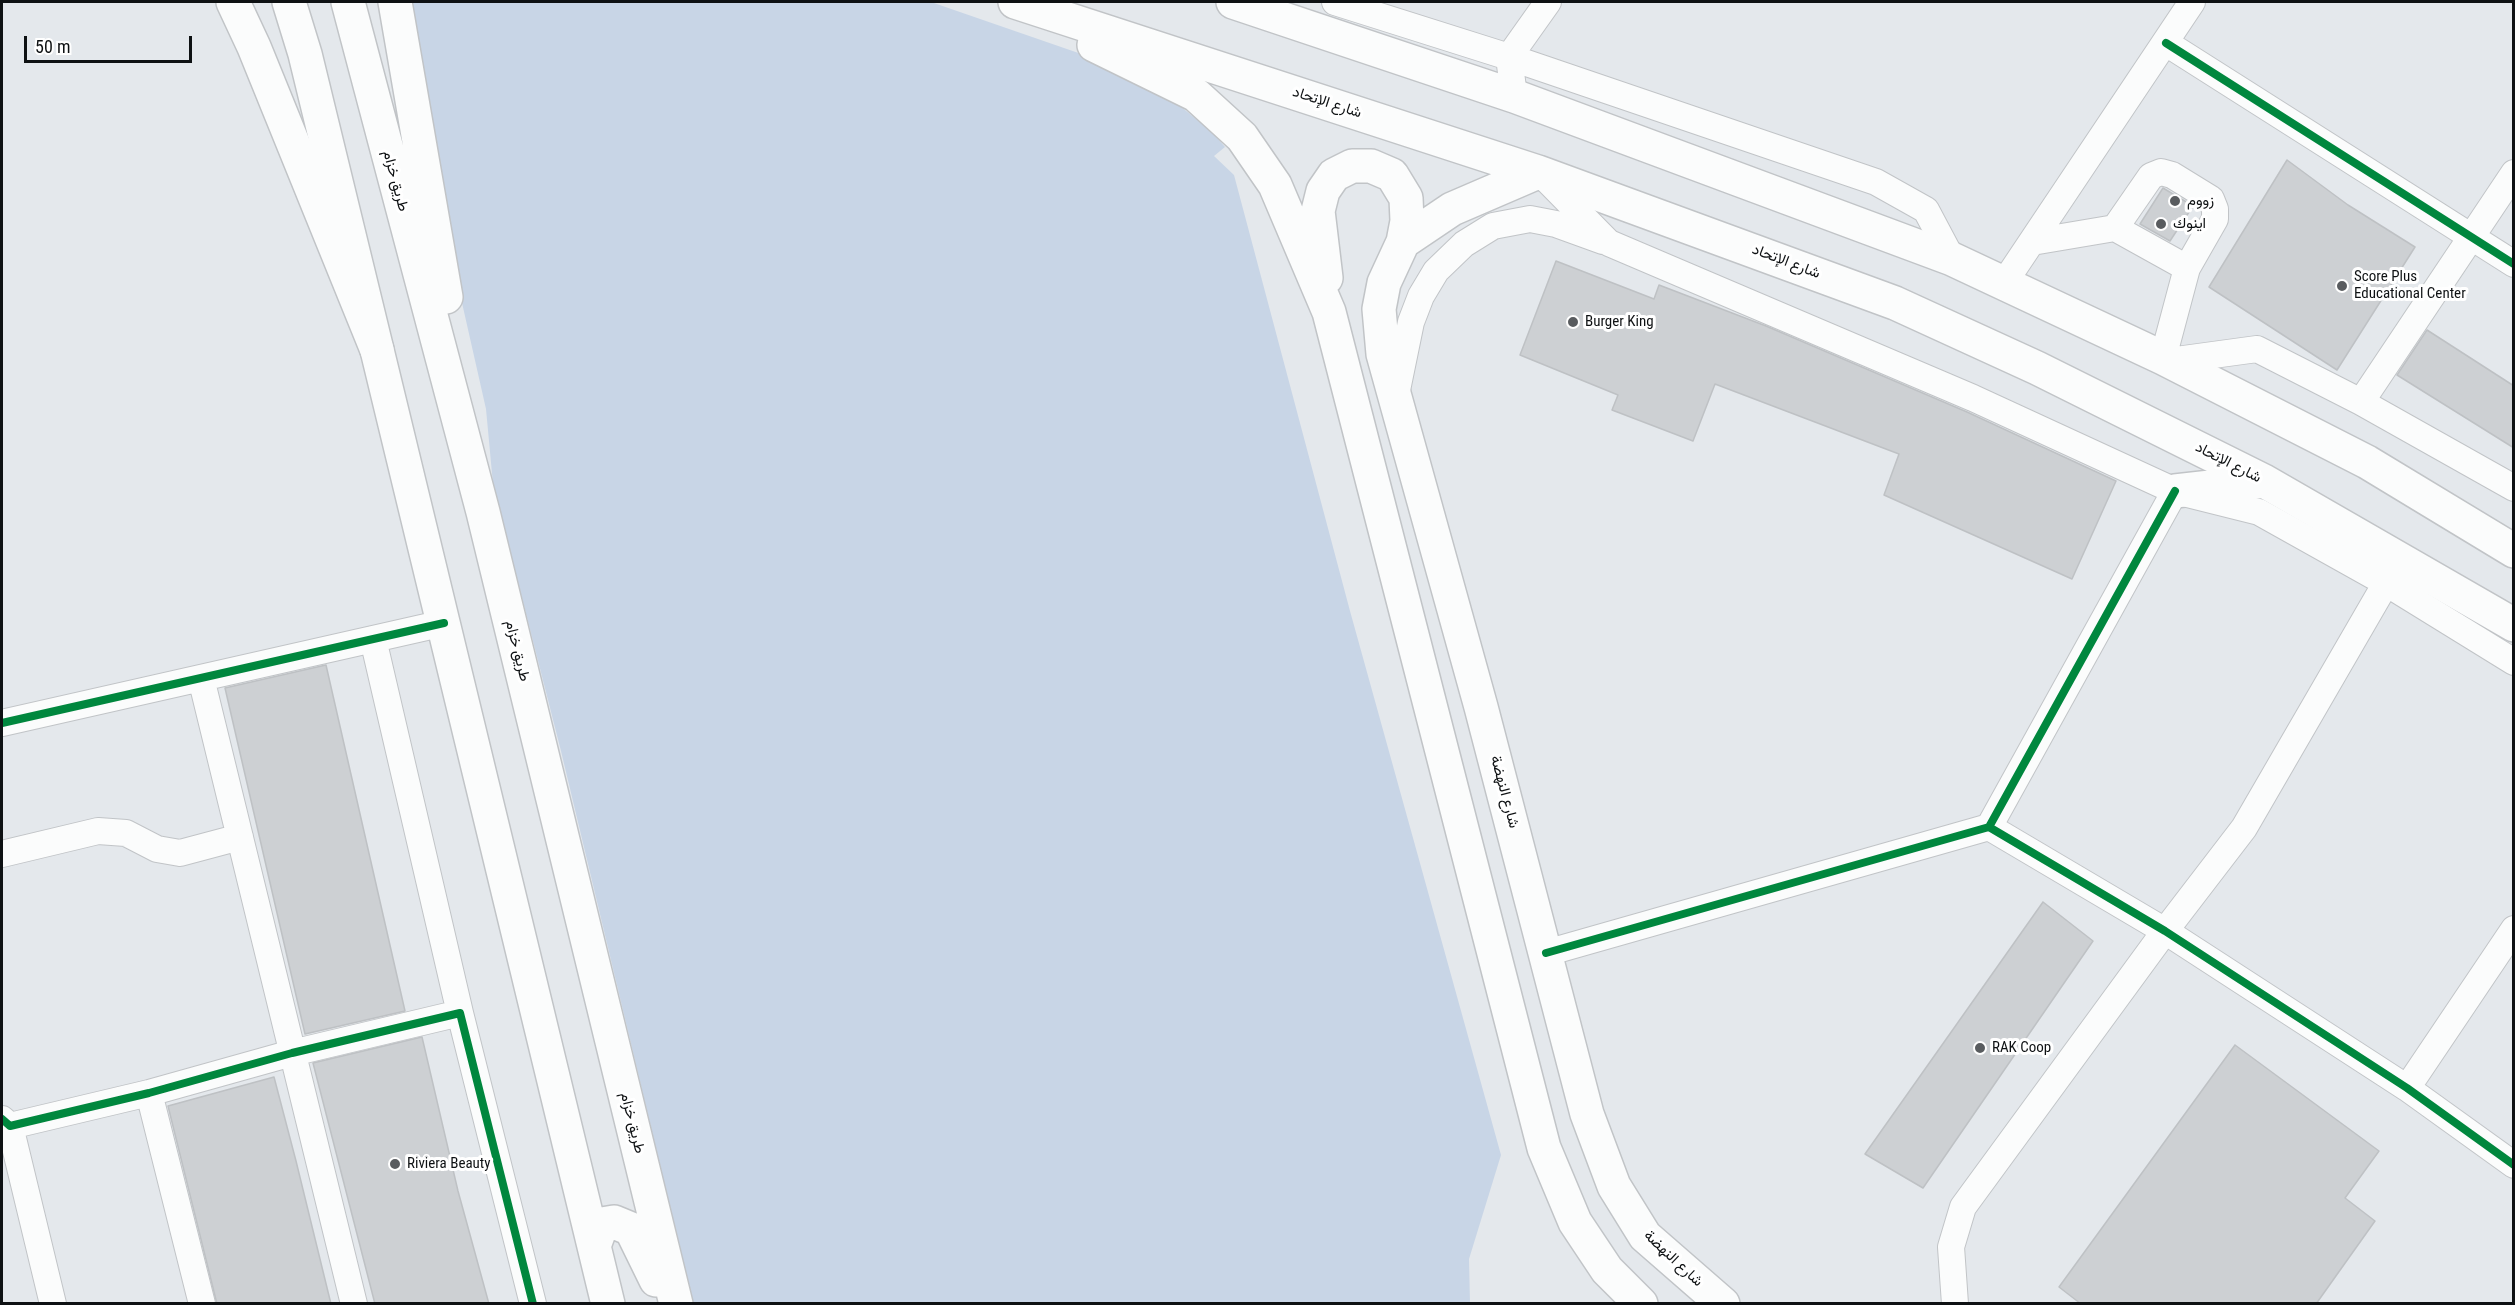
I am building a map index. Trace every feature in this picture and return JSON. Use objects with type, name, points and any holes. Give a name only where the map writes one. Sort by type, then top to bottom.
[{"type":"main road","points":[[233,2],[254,47],[377,350]]},
{"type":"main road","points":[[289,2],[305,54],[608,1304]]},
{"type":"main road","name":"طريق خزام","points":[[348,2],[483,512],[676,1304]]},
{"type":"main road","points":[[395,2],[483,512]]},
{"type":"main road","points":[[1000,2],[1196,95],[1242,137],[1275,185],[1329,312]]},
{"type":"main road","name":"شارع الإتحاد","points":[[1015,2],[1538,172],[1895,303],[2037,368],[2264,481],[2514,625]]},
{"type":"main road","points":[[1233,2],[1514,96],[1952,259],[2166,359],[2367,462],[2514,551]]},
{"type":"main road","points":[[1403,242],[1407,221],[1406,198],[1392,175],[1371,166],[1352,166],[1334,175],[1323,191],[1318,212],[1329,312],[1544,1148],[1575,1222],[1607,1270],[1641,1304]]},
{"type":"main road","points":[[1403,242],[1452,209],[1538,172]]},
{"type":"main road","name":"شارع النهضة","points":[[1403,242],[1384,284],[1379,309],[1383,354],[1546,953],[1587,1114],[1614,1186],[1645,1236],[1723,1304]]},
{"type":"main road","points":[[2175,491],[2264,481]]},
{"type":"main road","points":[[594,1246],[602,1224],[614,1222],[631,1229],[666,1304]]},
{"type":"street","points":[[1335,2],[1509,57],[1876,182],[1926,210],[1952,259]]},
{"type":"street","points":[[1514,96],[1509,57],[1548,2]]},
{"type":"street","points":[[2004,283],[2192,2]]},
{"type":"street","points":[[2166,43],[2514,264]]},
{"type":"street","points":[[1538,172],[1609,243]]},
{"type":"street","points":[[2115,228],[2151,176],[2161,172],[2172,175],[2211,199],[2215,209],[2215,219],[2187,268],[2166,359],[2257,350],[2361,402],[2514,488]]},
{"type":"street","points":[[2361,402],[2514,173]]},
{"type":"street","points":[[1396,395],[1411,322],[1421,296],[1437,271],[1464,243],[1493,226],[1530,219],[1556,224],[1609,243],[1972,398],[2175,491],[2259,512],[2386,583],[2514,662]]},
{"type":"street","points":[[2032,243],[2115,228],[2187,268]]},
{"type":"street","points":[[1546,953],[1989,827],[2175,491]]},
{"type":"street","points":[[1955,1304],[1951,1247],[1963,1207],[2165,931],[2244,828],[2386,583]]},
{"type":"street","points":[[2,723],[444,623]]},
{"type":"street","points":[[373,639],[460,1013],[533,1304]]},
{"type":"street","points":[[201,678],[354,1304]]},
{"type":"street","points":[[1989,827],[2165,931],[2407,1088],[2514,1165]]},
{"type":"street","points":[[2,854],[98,831],[126,833],[157,849],[180,853],[240,837]]},
{"type":"street","points":[[2407,1088],[2514,929]]},
{"type":"street","points":[[53,1304],[6,1123],[149,1093],[292,1053],[460,1013]]},
{"type":"street","points":[[149,1093],[202,1304]]},
{"type":"shaded area","points":[[394,2],[931,2],[1142,75],[1212,132],[1225,147],[1214,156],[1234,175],[1350,611],[1501,1155],[1469,1259],[1470,1303],[693,1303],[561,751],[493,484],[486,409]]},
{"type":"building","points":[[2287,160],[2348,205],[2415,247],[2337,370],[2209,287]]},
{"type":"building","name":"اينوك","points":[[2163,188],[2193,206],[2170,241],[2140,224]]},
{"type":"building","points":[[1556,261],[1654,299],[1659,285],[1766,326],[1967,412],[2116,481],[2072,579],[1884,495],[1899,454],[1715,384],[1693,441],[1612,410],[1618,395],[1520,355]]},
{"type":"building","points":[[2427,330],[2514,386],[2514,448],[2397,375]]},
{"type":"building","points":[[326,665],[405,1011],[305,1034],[225,688]]},
{"type":"building","name":"RAK Coop","points":[[2043,902],[2093,941],[1923,1188],[1865,1154]]},
{"type":"building","points":[[422,1037],[458,1191],[489,1304],[375,1304],[313,1063]]},
{"type":"building","points":[[2235,1045],[2379,1151],[2345,1198],[2375,1221],[2316,1304],[2081,1304],[2059,1287]]},
{"type":"building","points":[[274,1077],[331,1304],[217,1304],[168,1106]]},
{"type":"cycle path","points":[[2166,43],[2514,264]]},
{"type":"cycle path","points":[[1546,953],[1989,827],[2175,491]]},
{"type":"cycle path","points":[[2,723],[444,623]]},
{"type":"cycle path","points":[[1989,827],[2165,931],[2407,1088],[2514,1165]]},
{"type":"cycle path","points":[[2,1119],[10,1126],[149,1093],[292,1053],[460,1013],[533,1304]]},
{"type":"place","name":"زووم","points":[[2175,201]]},
{"type":"place","name":"اينوك","points":[[2161,224]]},
{"type":"place","name":"Score Plus Educational Center","points":[[2342,286]]},
{"type":"place","name":"Burger King","points":[[1573,322]]},
{"type":"place","name":"RAK Coop","points":[[1980,1048]]},
{"type":"place","name":"Riviera Beauty","points":[[395,1164]]}]
